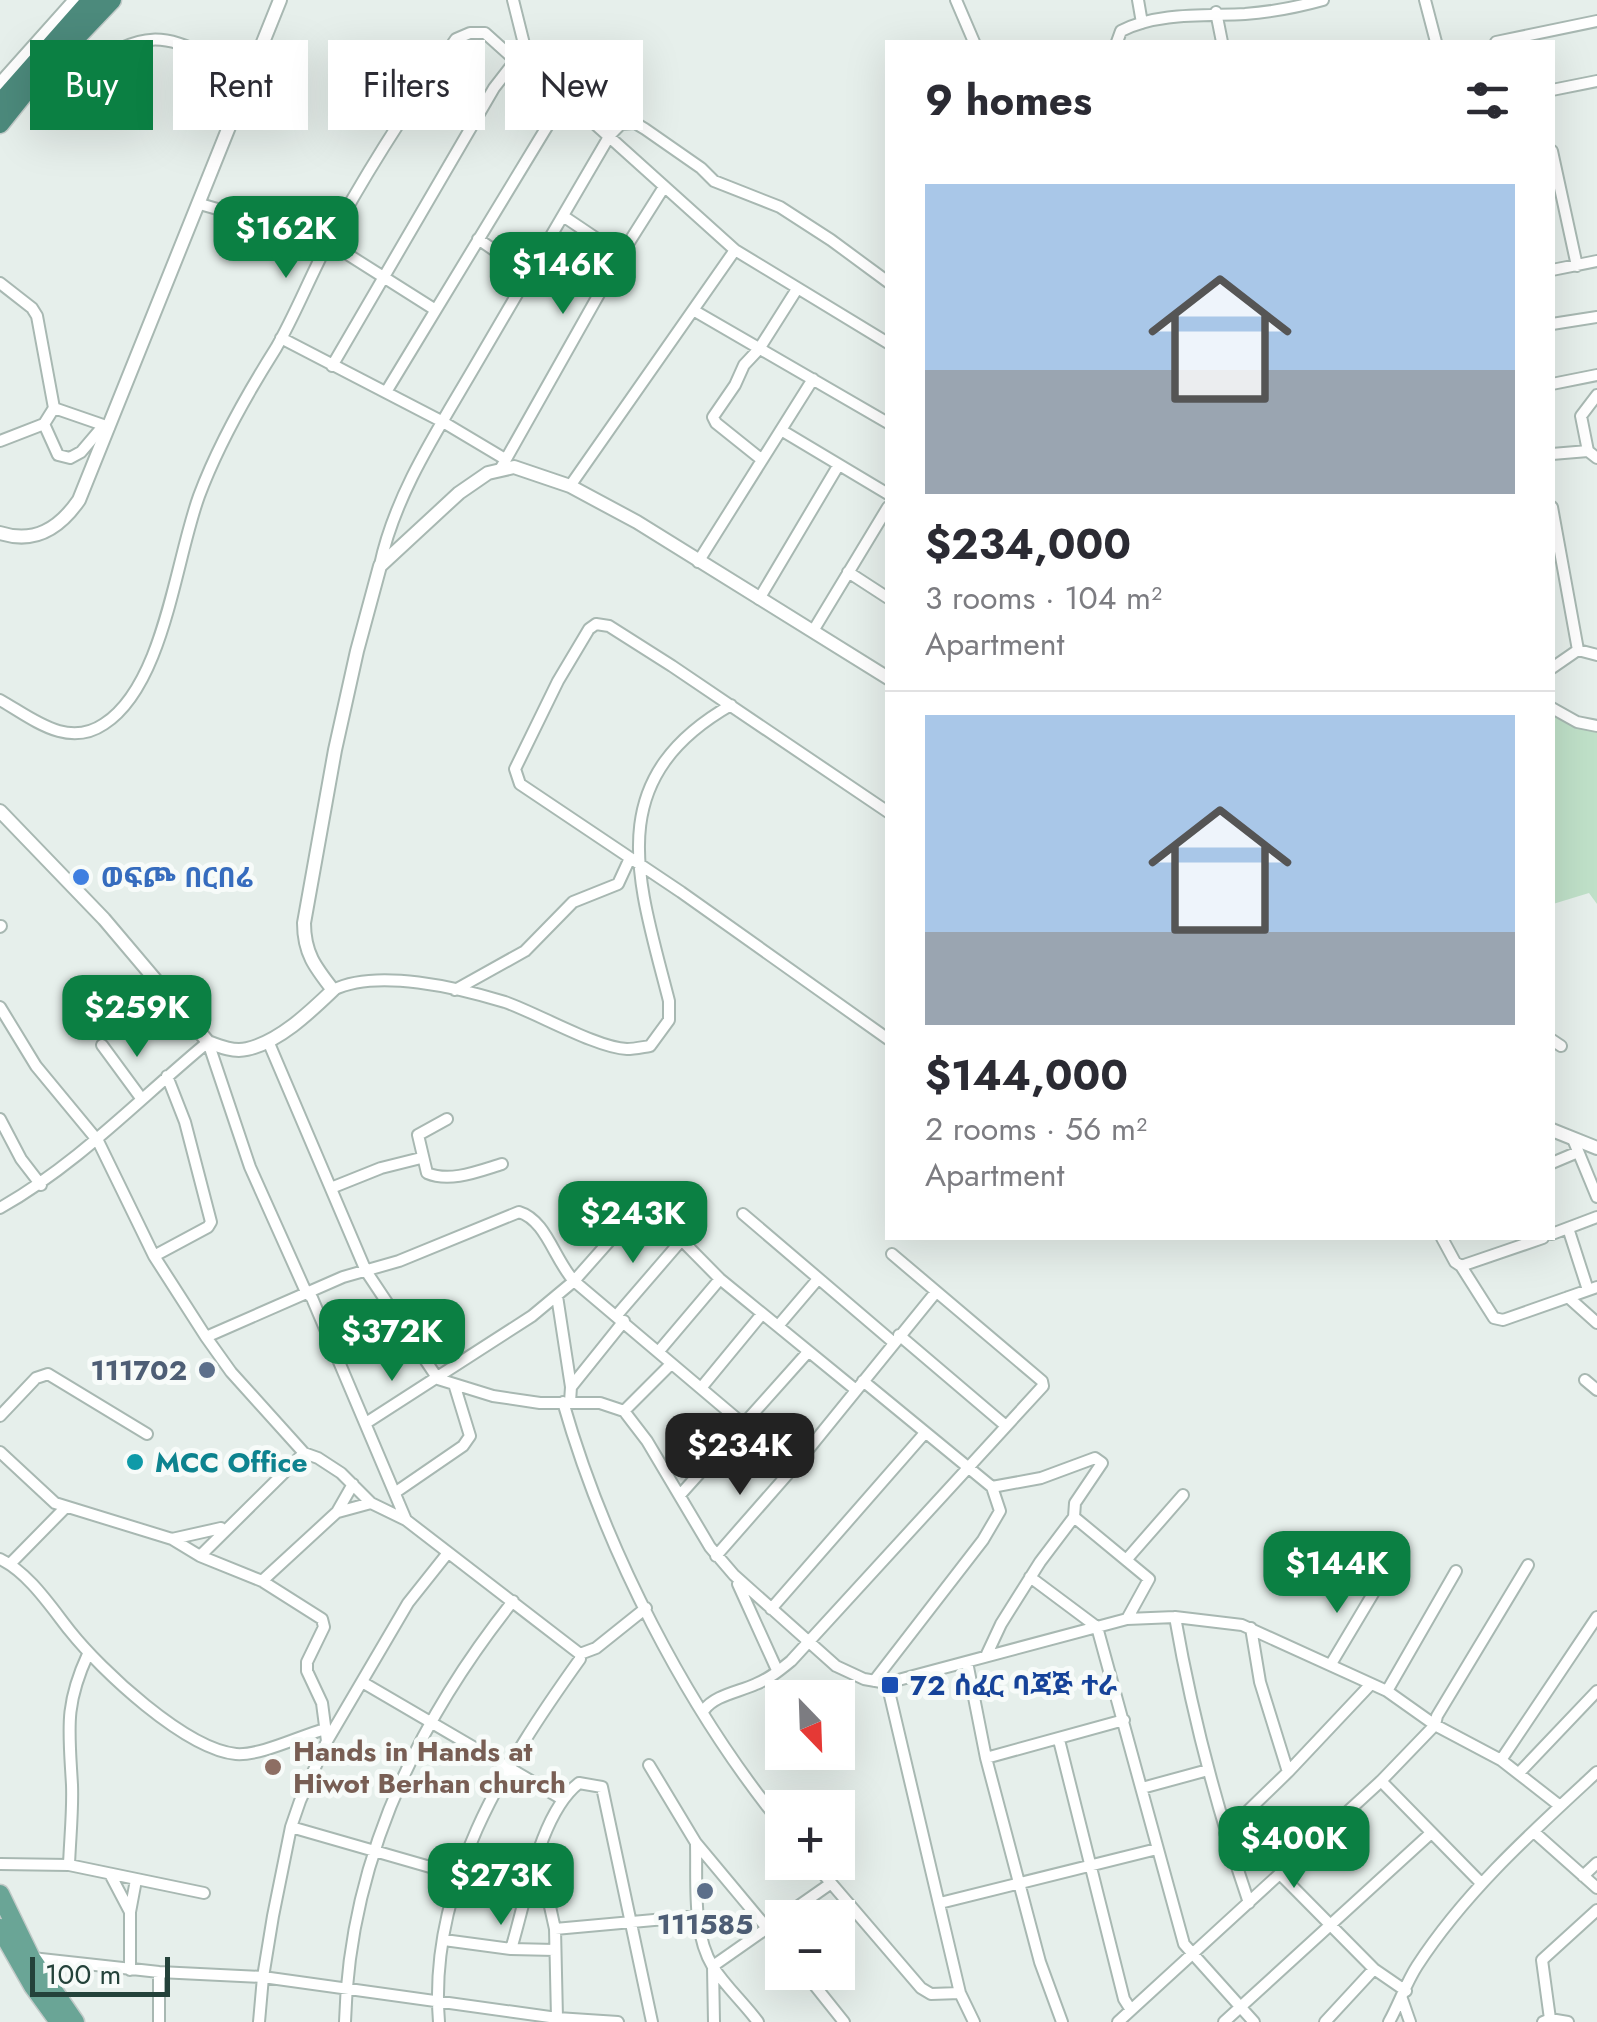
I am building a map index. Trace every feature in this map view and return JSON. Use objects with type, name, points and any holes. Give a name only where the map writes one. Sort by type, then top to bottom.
[{"type":"highway","points":[[0,103],[91,0]]},
{"type":"highway","points":[[0,124],[32,84],[112,0]]},
{"type":"main road","points":[[0,1894],[15,1955],[74,2022]]},
{"type":"main road","points":[[0,1928],[59,2022]]},
{"type":"street","points":[[0,84],[75,0]]},
{"type":"street","points":[[263,40],[280,0]]},
{"type":"street","points":[[956,0],[973,40]]},
{"type":"street","points":[[1138,0],[1142,23]]},
{"type":"street","points":[[1117,40],[1121,31],[1142,23],[1216,12],[1258,12],[1323,0]]},
{"type":"street","points":[[1425,0],[1435,40]]},
{"type":"street","points":[[515,6],[523,40]]},
{"type":"street","points":[[1216,12],[1222,40]]},
{"type":"street","points":[[1506,40],[1597,22]]},
{"type":"street","points":[[0,700],[52,730],[72,735],[104,724],[142,680],[158,645],[183,542],[201,491],[328,243],[456,39],[470,33],[485,33],[505,51]]},
{"type":"street","points":[[144,40],[175,40]]},
{"type":"street","points":[[332,366],[505,74]]},
{"type":"street","points":[[1555,89],[1597,81]]},
{"type":"street","points":[[333,990],[308,958],[304,922],[356,651],[385,544],[410,484],[443,422],[610,135],[620,124],[635,123],[714,180],[780,208],[885,280]]},
{"type":"street","points":[[0,534],[22,540],[37,536],[68,516],[79,500],[227,130]]},
{"type":"street","points":[[386,392],[545,130]]},
{"type":"street","points":[[604,130],[734,250],[885,341]]},
{"type":"street","points":[[1555,166],[1576,266]]},
{"type":"street","points":[[380,566],[477,478],[503,463],[621,255],[664,188]]},
{"type":"street","points":[[200,204],[238,215],[294,221],[434,308]]},
{"type":"street","points":[[563,216],[621,255]]},
{"type":"street","points":[[478,239],[529,274]]},
{"type":"street","points":[[570,486],[734,250]]},
{"type":"street","points":[[1555,270],[1597,261]]},
{"type":"street","points":[[0,283],[32,308],[36,316],[54,408],[44,424],[0,441]]},
{"type":"street","points":[[761,459],[713,417],[744,364],[759,349],[797,290]]},
{"type":"street","points":[[0,300],[11,291]]},
{"type":"street","points":[[693,310],[885,421]]},
{"type":"street","points":[[1555,324],[1597,317]]},
{"type":"street","points":[[280,338],[443,422],[503,463],[570,486],[636,522],[885,676]]},
{"type":"street","points":[[1555,383],[1597,374]]},
{"type":"street","points":[[698,562],[813,379]]},
{"type":"street","points":[[1555,454],[1592,455],[1581,416],[1597,396]]},
{"type":"street","points":[[54,408],[107,426]]},
{"type":"street","points":[[44,424],[58,454],[70,458],[107,426]]},
{"type":"street","points":[[781,430],[885,492]]},
{"type":"street","points":[[759,599],[838,466]]},
{"type":"street","points":[[813,630],[885,512]]},
{"type":"street","points":[[1555,527],[1578,650]]},
{"type":"street","points":[[848,572],[885,596]]},
{"type":"street","points":[[885,810],[609,626],[596,624],[589,629],[515,769],[516,778],[885,1037]]},
{"type":"street","points":[[1555,666],[1578,650],[1597,655]]},
{"type":"street","points":[[208,1042],[230,1050],[246,1050],[268,1042],[333,990],[361,980],[412,982],[455,990],[506,1002],[624,1049],[650,1046],[669,1020],[669,1001],[634,862],[646,793],[658,766],[709,718],[730,705]]},
{"type":"street","points":[[1555,710],[1577,722],[1597,726]]},
{"type":"street","points":[[0,811],[104,919],[208,1042],[250,1167],[312,1298],[406,1520]]},
{"type":"street","points":[[455,990],[524,951],[573,902],[618,884],[634,862]]},
{"type":"street","points":[[0,1007],[36,1066],[98,1141],[154,1256],[231,1372],[304,1453],[318,1458],[371,1502],[406,1520],[580,1654]]},
{"type":"street","points":[[0,1208],[41,1185],[98,1141],[141,1098],[208,1042]]},
{"type":"street","points":[[268,1042],[366,1271],[438,1378],[455,1386],[516,1400],[600,1403],[624,1410],[716,1556],[836,1666],[888,1683],[1127,1619],[1176,1617],[1251,1628],[1387,1691],[1435,1725],[1501,1760],[1560,1806]]},
{"type":"street","points":[[102,1045],[141,1098]]},
{"type":"street","points":[[154,1256],[208,1228],[211,1222],[185,1122],[167,1076]]},
{"type":"street","points":[[0,1119],[41,1185]]},
{"type":"street","points":[[447,1119],[418,1134],[427,1173],[437,1177],[470,1174],[502,1164]]},
{"type":"street","points":[[1555,1132],[1576,1146],[1597,1148]]},
{"type":"street","points":[[1555,1160],[1576,1146]]},
{"type":"street","points":[[1576,1146],[1597,1196]]},
{"type":"street","points":[[331,1188],[381,1168],[421,1158]]},
{"type":"street","points":[[366,1422],[532,1316],[574,1281],[644,1202],[720,1279],[808,1352],[859,1385],[992,1487],[1000,1511],[996,1522],[874,1681]]},
{"type":"street","points":[[206,1337],[306,1292],[519,1212],[540,1223],[554,1255],[574,1281],[794,1467]]},
{"type":"street","points":[[744,1214],[818,1279],[1006,1426]]},
{"type":"street","points":[[1555,1233],[1597,1217]]},
{"type":"street","points":[[1443,1240],[1494,1318],[1503,1320],[1593,1289],[1568,1228]]},
{"type":"street","points":[[1462,1266],[1537,1240]]},
{"type":"street","points":[[680,1242],[572,1386],[566,1402],[600,1516],[706,1719],[765,1802]]},
{"type":"street","points":[[704,1710],[706,1704],[758,1684],[791,1660],[1040,1391],[1042,1381],[892,1254]]},
{"type":"street","points":[[659,1351],[720,1279]]},
{"type":"street","points":[[778,1326],[818,1279]]},
{"type":"street","points":[[716,1556],[936,1292]]},
{"type":"street","points":[[557,1296],[572,1386]]},
{"type":"street","points":[[1568,1297],[1597,1323]]},
{"type":"street","points":[[700,1388],[762,1314]]},
{"type":"street","points":[[680,1495],[808,1352]]},
{"type":"street","points":[[624,1410],[672,1364]]},
{"type":"street","points":[[0,1416],[36,1378],[48,1374],[147,1434]]},
{"type":"street","points":[[1585,1380],[1597,1390]]},
{"type":"street","points":[[396,1492],[464,1446],[470,1436],[455,1386]]},
{"type":"street","points":[[771,1609],[924,1434]]},
{"type":"street","points":[[0,1452],[65,1508],[172,1539],[200,1556],[262,1581],[322,1619],[324,1626],[307,1662],[307,1671],[322,1703],[326,1735]]},
{"type":"street","points":[[200,1556],[304,1453]]},
{"type":"street","points":[[988,1654],[1001,1624],[1074,1517],[1073,1508],[1080,1492],[1100,1467],[1100,1460],[1095,1458],[1041,1478],[992,1487]]},
{"type":"street","points":[[262,1581],[337,1512],[353,1484]]},
{"type":"street","points":[[1126,1559],[1183,1495]]},
{"type":"street","points":[[337,1512],[371,1502]]},
{"type":"street","points":[[65,1508],[5,1561],[48,1603],[88,1654],[171,1725],[221,1751],[239,1754],[326,1735]]},
{"type":"street","points":[[1074,1517],[1146,1574],[1150,1582],[1127,1619]]},
{"type":"street","points":[[172,1539],[207,1534],[227,1526]]},
{"type":"street","points":[[259,2022],[262,1977],[291,1827],[326,1735],[408,1603],[447,1554]]},
{"type":"street","points":[[1118,2022],[1382,1781],[1435,1725],[1528,1565]]},
{"type":"street","points":[[1387,1691],[1456,1571]]},
{"type":"street","points":[[734,1575],[778,1670]]},
{"type":"street","points":[[1030,1578],[1097,1627],[1184,1944],[1254,2022]]},
{"type":"street","points":[[1331,1664],[1377,1587]]},
{"type":"street","points":[[345,2022],[346,1988],[372,1853],[430,1724],[468,1659],[513,1601]]},
{"type":"street","points":[[580,1654],[596,1648],[646,1608]]},
{"type":"street","points":[[1501,1760],[1597,1616]]},
{"type":"street","points":[[1176,1617],[1189,1696],[1225,1833],[1249,1904]]},
{"type":"street","points":[[1251,1628],[1260,1682],[1288,1772]]},
{"type":"street","points":[[70,1864],[72,1788],[67,1728],[70,1701],[88,1654]]},
{"type":"street","points":[[438,2022],[444,1940],[465,1854],[508,1769],[580,1654]]},
{"type":"street","points":[[968,1662],[986,1758],[1040,1962],[1062,2022]]},
{"type":"street","points":[[362,1682],[562,1799]]},
{"type":"street","points":[[888,1683],[960,1993],[974,2022]]},
{"type":"street","points":[[1225,1833],[1371,1684]]},
{"type":"street","points":[[1519,1773],[1597,1690]]},
{"type":"street","points":[[986,1758],[1124,1720]]},
{"type":"street","points":[[1059,1740],[1124,1999],[1130,2010]]},
{"type":"street","points":[[649,1764],[696,1843],[765,1924]]},
{"type":"street","points":[[1142,1788],[1208,1770]]},
{"type":"street","points":[[1389,2022],[1414,1970],[1481,1883],[1597,1772]]},
{"type":"street","points":[[1382,1781],[1481,1883]]},
{"type":"street","points":[[511,1949],[544,1838],[562,1799],[579,1783],[602,1787],[652,2022]]},
{"type":"street","points":[[291,1827],[458,1876]]},
{"type":"street","points":[[1534,1832],[1597,1888]]},
{"type":"street","points":[[1224,2022],[1430,1834]]},
{"type":"street","points":[[696,1843],[698,1916],[713,1966],[714,2022]]},
{"type":"street","points":[[940,1903],[1157,1849]]},
{"type":"street","points":[[539,1857],[556,1929],[557,2018]]},
{"type":"street","points":[[1583,1876],[1597,1863]]},
{"type":"street","points":[[0,1864],[70,1864],[204,1893]]},
{"type":"street","points":[[110,1874],[130,1912]]},
{"type":"street","points":[[1281,1875],[1404,1995],[1410,2022]]},
{"type":"street","points":[[130,1970],[130,1912],[136,1880]]},
{"type":"street","points":[[827,1880],[921,1988],[931,1994],[960,1993]]},
{"type":"street","points":[[806,1900],[830,1884]]},
{"type":"street","points":[[1568,2022],[1546,2021],[1542,1960],[1597,1910]]},
{"type":"street","points":[[556,1929],[698,1916]]},
{"type":"street","points":[[713,1966],[765,1927]]},
{"type":"street","points":[[444,1940],[554,1950]]},
{"type":"street","points":[[15,1955],[130,1970],[262,1977],[557,2018],[615,2022]]},
{"type":"street","points":[[713,1966],[758,2022]]},
{"type":"street","points":[[1325,2022],[1374,1969]]},
{"type":"street","points":[[159,1972],[159,2022]]},
{"type":"street","points":[[818,1990],[844,2022]]},
{"type":"green space","points":[[1555,715],[1597,720],[1597,904],[1589,893],[1555,903]]},
{"type":"place","name":"ወፍጮ በርበሬ","points":[[81,877]]},
{"type":"place","name":"111702","points":[[207,1370]]},
{"type":"place","name":"MCC Office","points":[[135,1462]]},
{"type":"place","name":"72 ሰፈር ባጃጅ ተራ","points":[[890,1685]]},
{"type":"place","name":"Hands in Hands at Hiwot Berhan church","points":[[273,1767]]},
{"type":"place","name":"111585","points":[[705,1891]]}]
